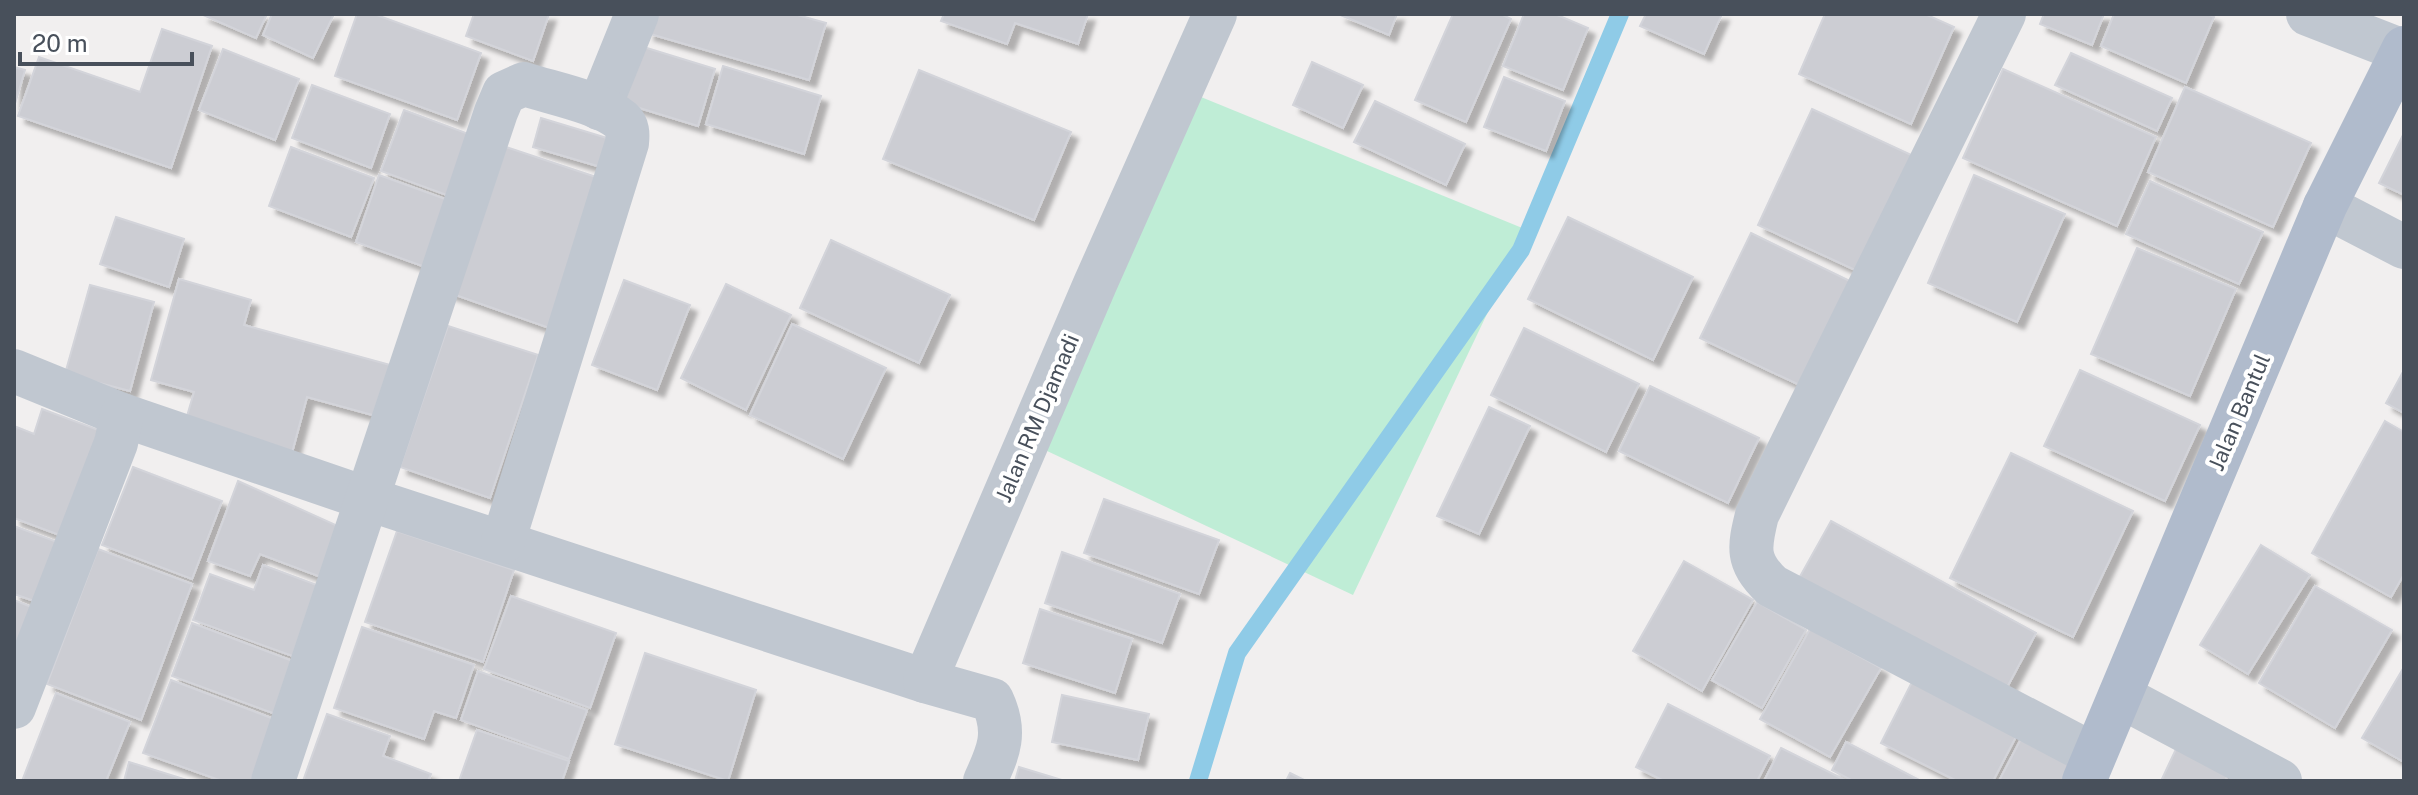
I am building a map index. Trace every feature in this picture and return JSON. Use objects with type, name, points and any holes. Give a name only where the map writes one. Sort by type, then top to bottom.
[{"type":"main road","name":"Jalan Bantul","points":[[2089,768],[2325,206],[2403,49]]},
{"type":"street","points":[[599,108],[637,14]]},
{"type":"street","name":"Jalan RM Djamadi","points":[[925,681],[1215,14]]},
{"type":"street","points":[[2004,14],[1757,515],[1750,549],[1754,564],[1772,586],[2089,768]]},
{"type":"street","points":[[2308,14],[2403,49]]},
{"type":"street","points":[[273,781],[365,498],[504,93],[524,84],[599,108],[623,121],[628,132],[503,542]]},
{"type":"street","points":[[2325,206],[2404,247]]},
{"type":"street","points":[[14,371],[122,415],[365,498],[925,681],[992,700],[999,716],[1000,747],[985,781]]},
{"type":"street","points":[[14,707],[116,443],[122,415]]},
{"type":"street","points":[[2120,696],[2280,781]]},
{"type":"green space","points":[[1179,88],[1527,230],[1353,595],[1028,442]]},
{"type":"building","points":[[201,14],[267,14],[256,38]]},
{"type":"building","points":[[272,14],[334,14],[313,58],[263,35]]},
{"type":"building","points":[[357,14],[374,14],[481,53],[457,120],[335,76]]},
{"type":"building","points":[[474,14],[549,14],[533,61],[466,36]]},
{"type":"building","points":[[652,14],[794,14],[826,23],[809,80],[647,33]]},
{"type":"building","points":[[944,14],[1088,14],[1078,44],[1015,23],[1007,44],[941,21]]},
{"type":"building","points":[[1338,14],[1397,14],[1389,35]]},
{"type":"building","points":[[1453,14],[1501,14],[1511,19],[1466,122],[1415,100]]},
{"type":"building","points":[[1524,14],[1555,14],[1588,28],[1563,90],[1503,66]]},
{"type":"building","points":[[1646,14],[1722,14],[1704,54],[1640,26]]},
{"type":"building","points":[[1825,14],[1925,14],[1954,27],[1911,124],[1799,74]]},
{"type":"building","points":[[2044,14],[2104,14],[2092,45],[2040,24]]},
{"type":"building","points":[[2114,14],[2207,14],[2214,17],[2186,83],[2101,46]]},
{"type":"building","points":[[162,29],[212,46],[171,168],[18,116],[39,57],[140,92]]},
{"type":"building","points":[[637,45],[715,69],[698,126],[620,102]]},
{"type":"building","points":[[223,49],[299,79],[275,140],[199,110]]},
{"type":"building","points":[[2071,53],[2172,98],[2157,131],[2055,85]]},
{"type":"building","points":[[1312,62],[1363,85],[1343,128],[1293,105]]},
{"type":"building","points":[[723,66],[821,96],[804,154],[706,124]]},
{"type":"building","points":[[14,67],[25,70],[14,107]]},
{"type":"building","points":[[2003,69],[2156,137],[2117,226],[1963,158]]},
{"type":"building","points":[[919,70],[1071,132],[1034,220],[883,159]]},
{"type":"building","points":[[1504,77],[1565,101],[1546,151],[1484,127]]},
{"type":"building","points":[[312,85],[390,114],[371,168],[292,138]]},
{"type":"building","points":[[2185,87],[2311,143],[2273,227],[2148,172]]},
{"type":"building","points":[[1375,101],[1465,144],[1446,185],[1354,142]]},
{"type":"building","points":[[1812,109],[1922,160],[1868,276],[1758,225]]},
{"type":"building","points":[[404,110],[474,136],[452,197],[381,171]]},
{"type":"building","points":[[541,118],[620,142],[611,170],[533,147]]},
{"type":"building","points":[[2404,133],[2404,195],[2379,183]]},
{"type":"building","points":[[497,144],[605,180],[555,330],[447,292]]},
{"type":"building","points":[[291,147],[374,178],[351,237],[269,206]]},
{"type":"building","points":[[379,175],[448,200],[425,267],[356,242]]},
{"type":"building","points":[[1974,175],[2065,214],[2017,322],[1928,283]]},
{"type":"building","points":[[2150,181],[2263,232],[2239,284],[2126,234]]},
{"type":"building","points":[[116,217],[184,239],[169,287],[100,264]]},
{"type":"building","points":[[1568,217],[1693,277],[1653,360],[1528,299]]},
{"type":"building","points":[[1751,233],[1858,285],[1808,389],[1700,338]]},
{"type":"building","points":[[831,240],[950,295],[919,363],[800,308]]},
{"type":"building","points":[[2137,248],[2236,289],[2190,396],[2091,354]]},
{"type":"building","points":[[179,279],[251,300],[244,325],[401,368],[387,419],[307,397],[290,460],[183,430],[194,392],[151,380]]},
{"type":"building","points":[[624,280],[690,305],[657,390],[592,365]]},
{"type":"building","points":[[726,284],[791,315],[746,410],[681,378]]},
{"type":"building","points":[[90,285],[154,302],[130,391],[65,374]]},
{"type":"building","points":[[792,324],[886,368],[843,459],[750,415]]},
{"type":"building","points":[[448,326],[538,355],[490,498],[400,467]]},
{"type":"building","points":[[1524,328],[1639,384],[1606,452],[1491,395]]},
{"type":"building","points":[[2080,370],[2200,425],[2165,501],[2044,446]]},
{"type":"building","points":[[2404,370],[2404,413],[2386,403]]},
{"type":"building","points":[[1650,386],[1759,438],[1728,503],[1619,451]]},
{"type":"building","points":[[1489,407],[1530,426],[1479,534],[1437,516]]},
{"type":"building","points":[[42,409],[101,431],[62,536],[14,518],[14,426],[34,434]]},
{"type":"building","points":[[2385,421],[2404,432],[2404,574],[2391,597],[2312,553]]},
{"type":"building","points":[[2011,453],[2133,511],[2073,637],[1950,578]]},
{"type":"building","points":[[133,467],[222,501],[192,579],[102,545]]},
{"type":"building","points":[[238,481],[340,527],[326,579],[260,554],[250,576],[208,561]]},
{"type":"building","points":[[1104,499],[1219,540],[1199,594],[1084,553]]},
{"type":"building","points":[[1831,521],[2036,633],[2004,693],[1798,580]]},
{"type":"building","points":[[14,526],[60,543],[37,602],[14,594]]},
{"type":"building","points":[[397,531],[514,570],[483,662],[365,622]]},
{"type":"building","points":[[2261,545],[2310,575],[2248,674],[2200,645]]},
{"type":"building","points":[[98,549],[192,584],[141,720],[47,684]]},
{"type":"building","points":[[1062,552],[1180,594],[1162,643],[1045,603]]},
{"type":"building","points":[[1684,561],[1753,600],[1702,691],[1633,651]]},
{"type":"building","points":[[263,565],[325,588],[298,658],[193,620],[210,574],[254,590]]},
{"type":"building","points":[[2315,586],[2392,630],[2335,728],[2259,683]]},
{"type":"building","points":[[511,596],[616,633],[590,708],[484,669]]},
{"type":"building","points":[[14,600],[39,610],[14,668]]},
{"type":"building","points":[[1757,602],[1806,630],[1762,708],[1712,680]]},
{"type":"building","points":[[1040,609],[1132,639],[1115,693],[1023,663]]},
{"type":"building","points":[[192,623],[298,663],[278,715],[172,676]]},
{"type":"building","points":[[362,627],[474,665],[456,718],[434,711],[424,739],[334,708]]},
{"type":"building","points":[[1810,629],[1881,668],[1830,757],[1760,719]]},
{"type":"building","points":[[645,653],[756,690],[728,781],[615,744]]},
{"type":"building","points":[[2404,667],[2404,762],[2362,738]]},
{"type":"building","points":[[478,671],[587,710],[569,759],[461,720]]},
{"type":"building","points":[[1916,674],[2021,727],[1993,781],[1957,781],[1881,743]]},
{"type":"building","points":[[171,680],[274,719],[251,781],[222,781],[143,753]]},
{"type":"building","points":[[56,693],[130,722],[106,781],[22,781]]},
{"type":"building","points":[[1062,695],[1149,714],[1138,760],[1052,742]]},
{"type":"building","points":[[1668,704],[1770,756],[1757,781],[1664,781],[1636,767]]},
{"type":"building","points":[[327,714],[390,736],[383,756],[431,774],[428,781],[303,781]]},
{"type":"building","points":[[477,730],[569,761],[562,781],[459,781]]},
{"type":"building","points":[[2023,735],[2083,766],[2075,781],[1999,781]]},
{"type":"building","points":[[1846,742],[1921,781],[1853,781],[1832,770]]},
{"type":"building","points":[[1781,748],[1845,780],[1764,781]]},
{"type":"building","points":[[2176,749],[2229,773],[2225,781],[2161,781]]},
{"type":"building","points":[[129,762],[190,781],[124,781]]},
{"type":"building","points":[[1019,767],[1065,781],[1015,781]]},
{"type":"building","points":[[1290,773],[1306,781],[1286,781]]},
{"type":"waterway","points":[[1198,781],[1237,653],[1521,250],[1620,14]]}]
